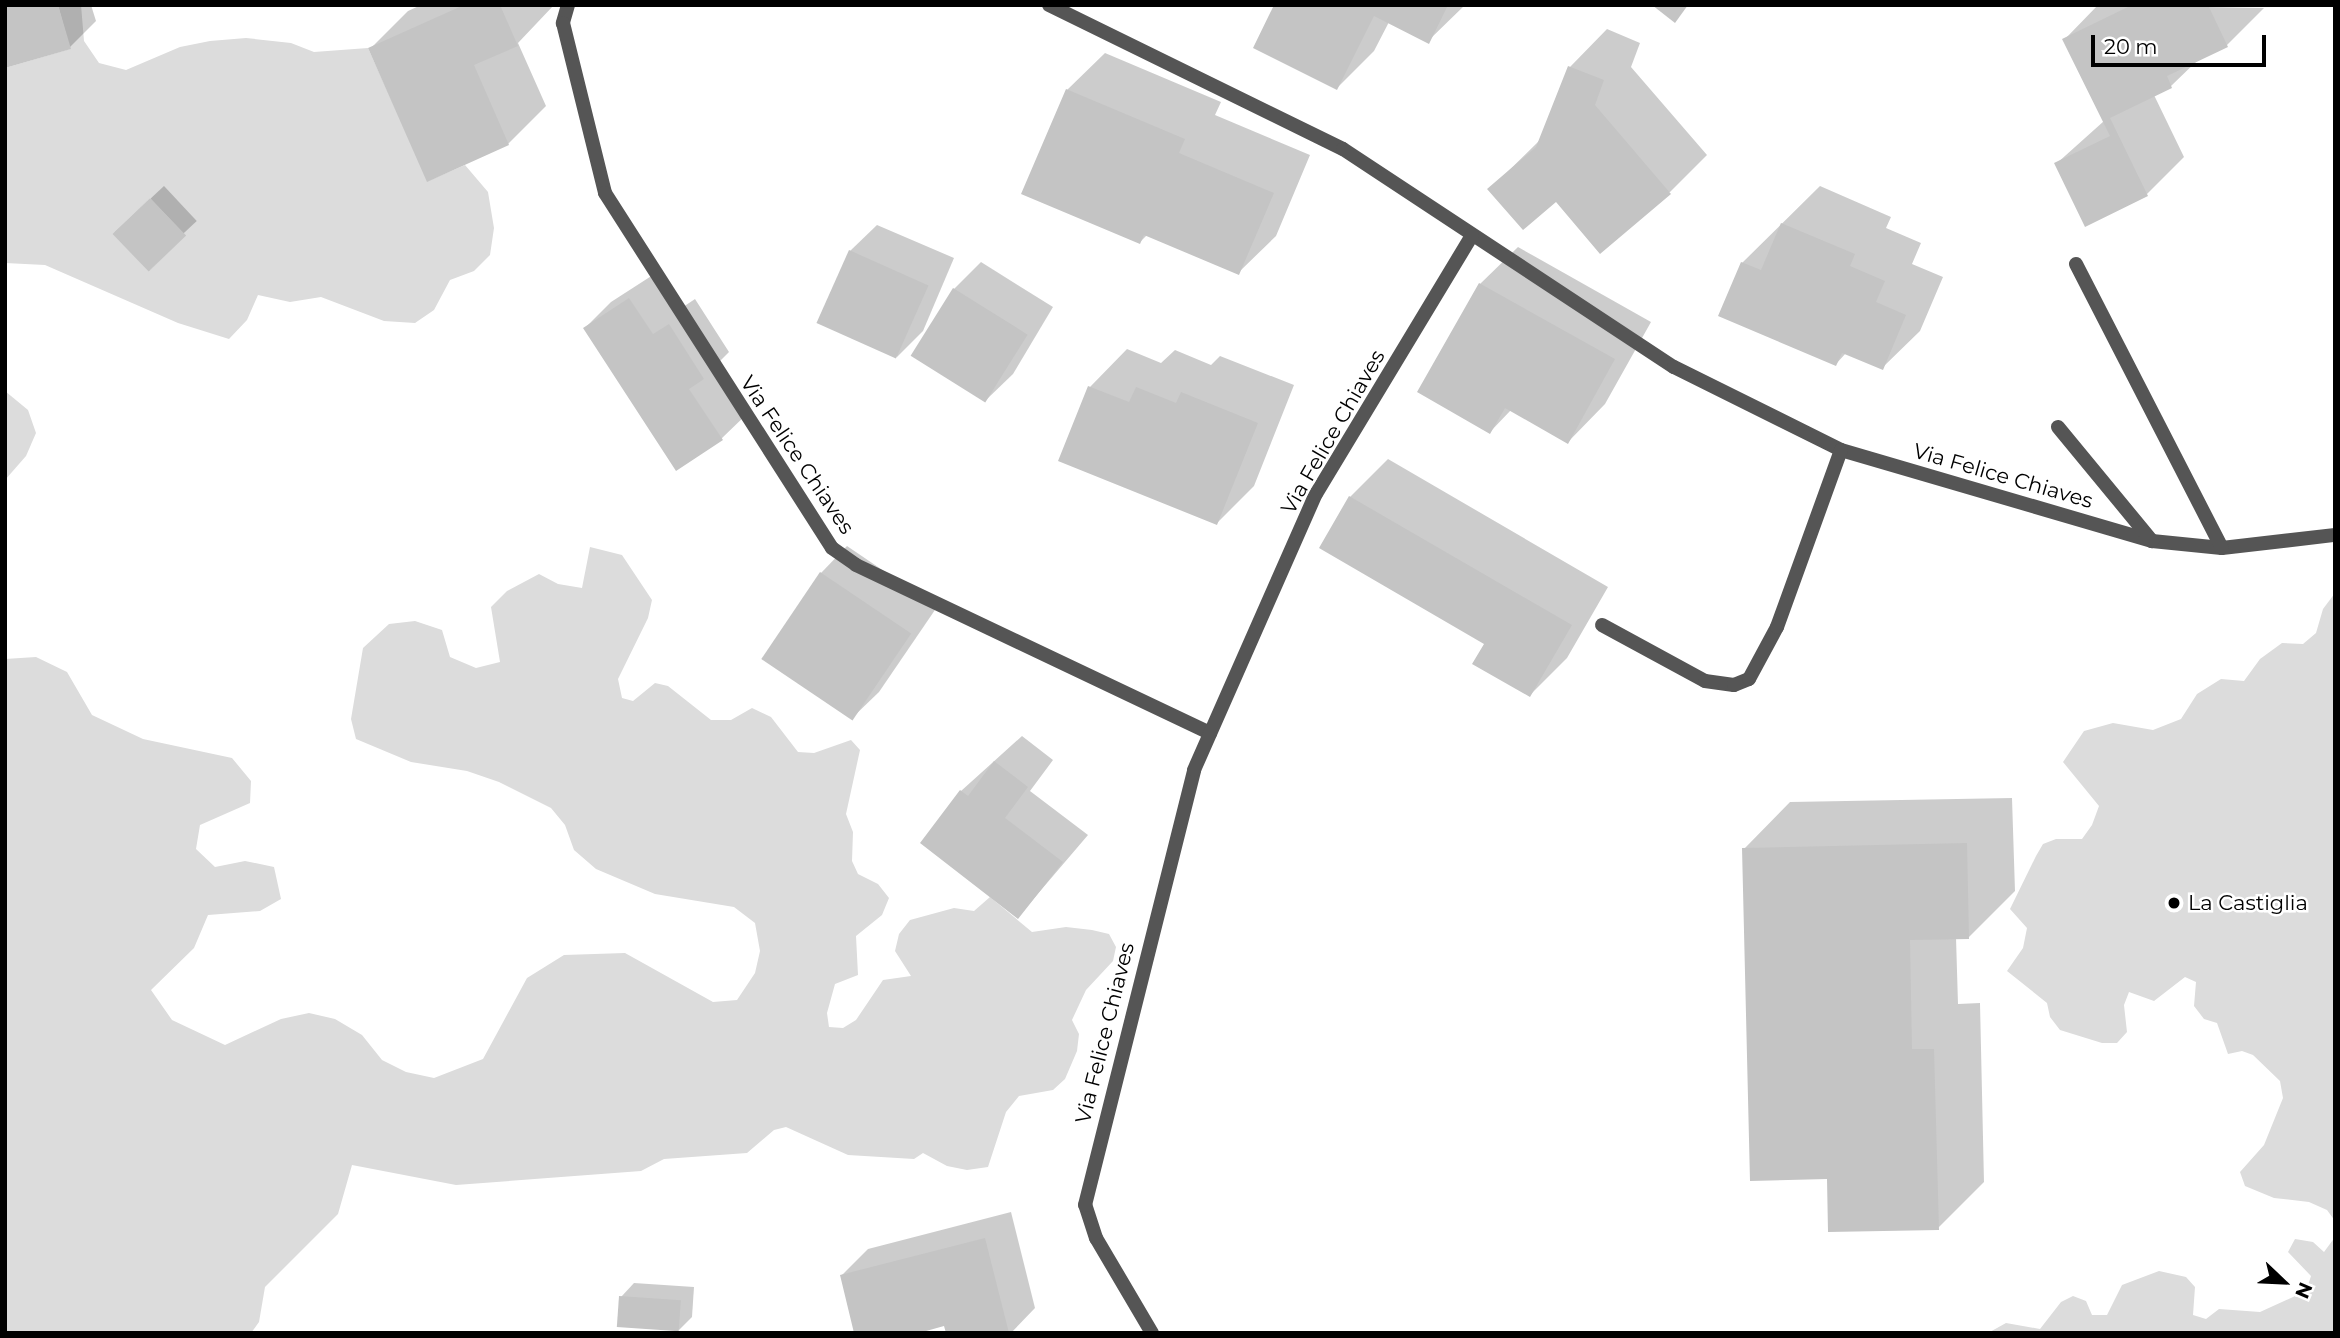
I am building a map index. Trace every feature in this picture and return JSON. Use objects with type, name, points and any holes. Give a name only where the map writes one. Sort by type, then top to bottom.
[{"type":"street","name":"Via Felice Chiaves","points":[[568,5],[564,23],[605,192],[695,340],[832,548],[856,565],[1210,733]]},
{"type":"street","name":"Via Felice Chiaves","points":[[1049,5],[1343,149],[1674,367],[1842,450],[2152,541],[2221,548],[2335,536]]},
{"type":"street","name":"Via Felice Chiaves","points":[[1152,1333],[1096,1238],[1086,1205],[1194,770],[1317,495],[1472,235]]},
{"type":"street","points":[[2076,264],[2221,548]]},
{"type":"street","name":"Via Felice Chiaves","points":[[2058,427],[2152,541]]},
{"type":"street","points":[[1602,625],[1704,681],[1734,685],[1749,679],[1777,627],[1842,450]]},
{"type":"shaded area","points":[[58,5],[81,5],[84,41],[99,63],[126,70],[180,47],[210,41],[246,38],[291,43],[314,52],[368,48],[428,181],[465,165],[488,192],[494,228],[490,255],[474,271],[450,280],[434,310],[415,323],[384,321],[321,297],[290,302],[258,295],[247,320],[229,339],[178,323],[45,265],[5,263],[5,68],[70,49]],"holes":[[[150,198],[185,235],[150,270],[114,233]]]},
{"type":"shaded area","points":[[5,391],[28,410],[36,433],[26,456],[5,480]]},
{"type":"shaded area","points":[[590,547],[622,555],[652,600],[648,618],[618,679],[622,698],[633,701],[655,683],[668,686],[711,720],[731,720],[752,708],[771,717],[798,752],[814,753],[851,740],[860,750],[846,814],[853,832],[852,861],[858,874],[878,884],[889,898],[882,915],[856,936],[858,975],[835,984],[827,1013],[829,1027],[843,1028],[856,1020],[883,980],[911,976],[895,951],[899,934],[910,920],[954,908],[974,911],[990,897],[1032,932],[1066,927],[1092,930],[1109,934],[1116,947],[1113,961],[1086,990],[1072,1020],[1079,1034],[1077,1051],[1065,1079],[1053,1090],[1019,1096],[1006,1112],[988,1167],[967,1170],[947,1166],[923,1153],[914,1159],[848,1155],[786,1127],[774,1130],[747,1153],[664,1159],[641,1171],[456,1185],[352,1165],[338,1214],[265,1287],[259,1322],[251,1333],[5,1333],[5,659],[36,657],[67,672],[92,715],[143,739],[232,758],[251,781],[250,803],[200,825],[196,849],[215,867],[245,861],[274,867],[281,899],[260,911],[208,915],[194,948],[151,990],[172,1020],[225,1045],[281,1019],[309,1013],[335,1019],[362,1035],[382,1060],[406,1072],[434,1078],[483,1059],[527,978],[564,955],[625,953],[713,1002],[737,1000],[755,973],[760,951],[755,923],[734,907],[655,894],[596,869],[574,850],[565,825],[551,808],[499,782],[467,771],[411,762],[356,739],[351,719],[363,648],[389,624],[415,621],[442,630],[450,657],[476,668],[500,662],[491,607],[507,591],[539,574],[558,584],[582,588]]},
{"type":"shaded area","name":"La Castiglia","points":[[2335,593],[2335,1221],[2327,1210],[2309,1202],[2274,1198],[2245,1186],[2240,1172],[2264,1145],[2283,1098],[2280,1081],[2253,1055],[2242,1051],[2228,1054],[2217,1023],[2204,1019],[2194,1006],[2196,982],[2185,977],[2154,1001],[2129,992],[2124,1005],[2127,1032],[2117,1043],[2102,1043],[2060,1030],[2050,1017],[2047,1003],[2007,971],[2023,948],[2027,928],[2010,909],[2036,856],[2043,844],[2056,839],[2082,839],[2092,825],[2099,806],[2063,762],[2084,731],[2113,723],[2153,730],[2181,719],[2197,694],[2221,679],[2244,681],[2260,659],[2282,643],[2303,644],[2316,633],[2323,609]]},
{"type":"shaded area","points":[[2335,1237],[2335,1333],[1988,1333],[2006,1323],[2040,1329],[2061,1302],[2073,1296],[2086,1301],[2092,1315],[2107,1315],[2122,1285],[2159,1271],[2186,1277],[2195,1287],[2193,1315],[2206,1319],[2219,1309],[2260,1312],[2306,1291],[2311,1276],[2288,1252],[2295,1239],[2313,1242],[2324,1252]]},
{"type":"building","points":[[5,5],[58,5],[71,49],[5,68]]},
{"type":"building","points":[[464,5],[500,5],[518,46],[474,65],[509,145],[427,182],[368,48]]},
{"type":"building","points":[[1274,5],[1448,5],[1429,44],[1374,16],[1337,90],[1253,48]]},
{"type":"building","points":[[1652,5],[1688,5],[1675,23]]},
{"type":"building","points":[[2132,5],[2208,5],[2228,47],[2167,76],[2172,88],[2110,118],[2148,196],[2085,227],[2054,163],[2110,136],[2062,39]]},
{"type":"building","points":[[1568,66],[1604,80],[1595,105],[1671,194],[1600,254],[1556,202],[1523,230],[1487,189],[1536,147]]},
{"type":"building","points":[[1066,89],[1185,139],[1179,153],[1274,193],[1239,275],[1144,235],[1140,244],[1021,194]]},
{"type":"building","points":[[150,198],[186,235],[149,272],[113,234]]},
{"type":"building","points":[[1781,223],[1855,254],[1850,266],[1885,281],[1876,302],[1906,315],[1883,370],[1842,353],[1836,366],[1718,316],[1741,262],[1761,270]]},
{"type":"building","points":[[849,250],[928,285],[896,358],[816,323]]},
{"type":"building","points":[[1479,283],[1615,359],[1568,444],[1505,408],[1490,434],[1417,392]]},
{"type":"building","points":[[953,288],[1028,335],[985,402],[911,356]]},
{"type":"building","points":[[629,298],[653,334],[669,324],[704,379],[689,389],[723,440],[676,471],[583,328]]},
{"type":"building","points":[[1088,386],[1129,402],[1136,387],[1176,403],[1181,392],[1258,423],[1217,525],[1058,461]]},
{"type":"building","points":[[1349,496],[1572,625],[1530,697],[1472,664],[1484,644],[1319,548]]},
{"type":"building","points":[[820,572],[911,634],[852,721],[761,659]]},
{"type":"building","points":[[994,761],[1028,787],[1005,818],[1063,862],[1018,919],[920,843],[960,790],[968,796]]},
{"type":"building","points":[[1967,843],[1969,939],[1910,940],[1912,1049],[1934,1049],[1939,1230],[1828,1232],[1827,1179],[1750,1181],[1742,848]]},
{"type":"building","points":[[985,1238],[1009,1333],[946,1333],[944,1326],[919,1333],[854,1333],[840,1275]]},
{"type":"building","points":[[619,1296],[681,1300],[679,1331],[617,1327]]},
{"type":"place","name":"La Castiglia","points":[[2174,903]]}]
